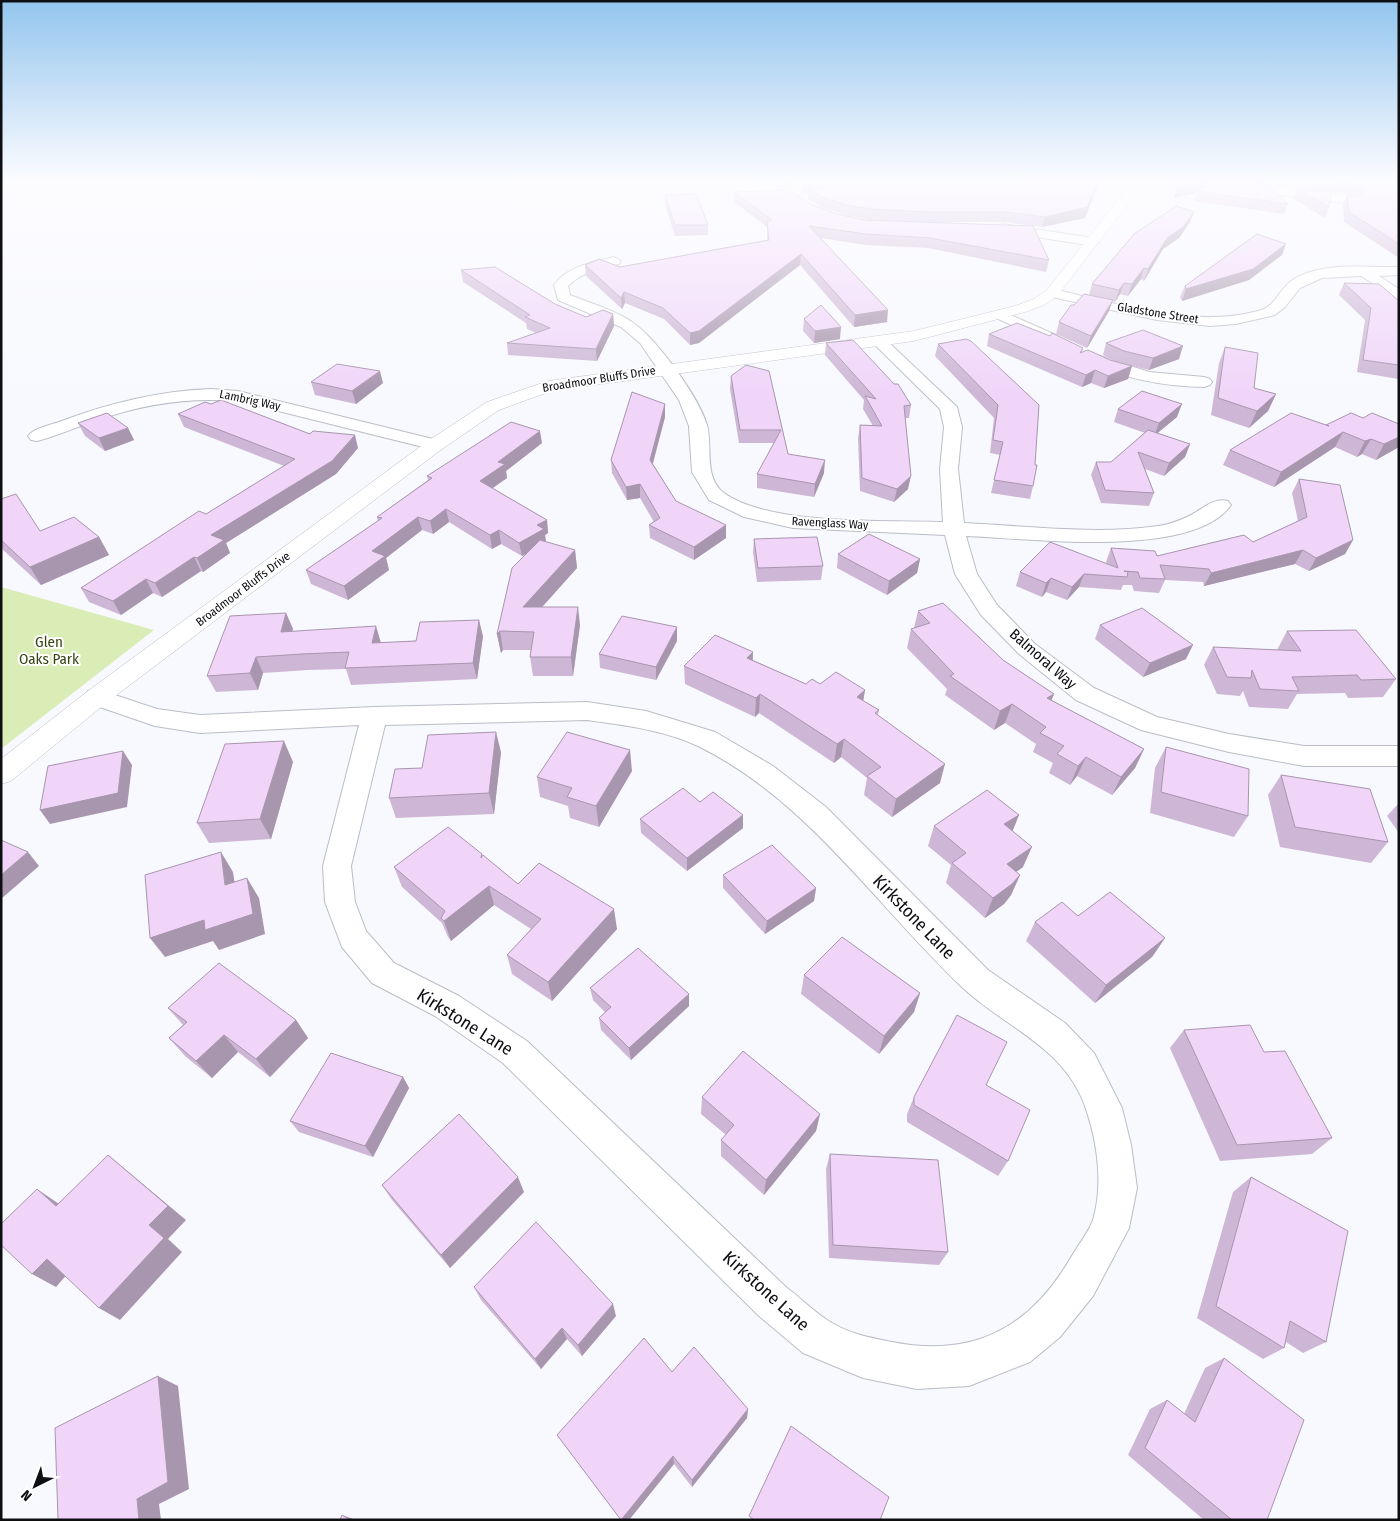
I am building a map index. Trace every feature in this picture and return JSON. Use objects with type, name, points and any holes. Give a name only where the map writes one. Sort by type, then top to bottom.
[{"type":"street","name":"Broadmoor Bluffs Drive","points":[[1,774],[97,697],[435,445],[493,406],[548,386],[880,342],[943,330],[1039,302],[1052,293],[1085,252]]},
{"type":"street","name":"Ravenglass Way","points":[[614,261],[583,269],[568,277],[561,285],[563,297],[626,324],[645,340],[686,400],[698,426],[701,472],[716,496],[751,513],[793,522],[1116,536],[1154,533],[1184,527],[1202,519],[1222,505]]},
{"type":"street","name":"Gladstone Street","points":[[1052,293],[1161,316],[1222,321],[1246,318],[1277,310],[1293,286],[1313,276],[1399,271]]},
{"type":"street","points":[[1366,273],[1399,296]]},
{"type":"street","points":[[999,314],[1069,347]]},
{"type":"street","name":"Balmoral Way","points":[[880,342],[948,406],[953,427],[949,469],[954,529],[966,574],[990,610],[1027,650],[1085,694],[1150,724],[1229,743],[1304,756],[1399,756]]},
{"type":"street","points":[[1087,355],[1136,375],[1160,380],[1204,382]]},
{"type":"street","name":"Lambrig Way","points":[[37,436],[117,406],[143,400],[210,393],[238,396],[435,445]]},
{"type":"street","name":"Kirkstone Lane","points":[[97,697],[155,717],[200,724],[374,716],[587,711],[646,720],[706,739],[764,772],[816,815],[977,980],[1053,1034],[1082,1064],[1104,1108],[1113,1145],[1118,1188],[1110,1228],[1079,1282],[1046,1323],[1015,1347],[969,1365],[917,1368],[863,1357],[818,1338],[773,1302],[515,1052],[447,1006],[383,973],[353,938],[340,902],[337,866],[374,716]]},
{"type":"green space","name":"Glen Oaks Park","points":[[1,587],[154,630],[1,749]]},
{"type":"building","points":[[703,252],[833,252],[888,310],[855,315],[801,254],[699,331],[690,333],[663,308],[624,292],[621,298],[585,265],[599,259],[620,267]]},
{"type":"building","points":[[1006,252],[1045,252],[1049,260]]},
{"type":"building","points":[[1119,252],[1158,252],[1148,269],[1144,268],[1132,284],[1124,283],[1119,290],[1092,284]]},
{"type":"building","points":[[1232,252],[1275,252],[1253,269],[1186,289],[1185,286]]},
{"type":"building","points":[[495,267],[555,304],[586,317],[603,310],[613,314],[596,349],[507,343],[550,328],[525,317],[530,315],[461,270]]},
{"type":"building","points":[[1344,283],[1379,284],[1399,301],[1399,365],[1363,360],[1371,308]]},
{"type":"building","points":[[1084,294],[1113,300],[1091,336],[1059,322],[1071,305],[1074,305]]},
{"type":"building","points":[[821,305],[841,327],[815,331],[804,319]]},
{"type":"building","points":[[1017,323],[1050,336],[1052,333],[1083,348],[1080,353],[1088,350],[1110,360],[1132,366],[1108,376],[1095,370],[1086,375],[989,334]]},
{"type":"building","points":[[1143,330],[1183,346],[1153,358],[1124,351],[1106,343]]},
{"type":"building","points":[[966,339],[971,341],[1039,405],[1035,465],[1037,465],[1033,486],[994,480],[1003,442],[993,440],[998,405],[938,344]]},
{"type":"building","points":[[853,340],[894,384],[898,384],[911,405],[904,406],[911,476],[897,489],[862,478],[860,425],[882,426],[865,396],[876,399],[826,343]]},
{"type":"building","points":[[1225,347],[1258,353],[1254,388],[1276,394],[1257,411],[1218,398]]},
{"type":"building","points":[[337,364],[380,371],[352,391],[311,382]]},
{"type":"building","points":[[746,365],[769,371],[788,454],[825,460],[815,484],[757,474],[781,430],[740,430],[731,376]]},
{"type":"building","points":[[1142,391],[1182,404],[1159,423],[1118,409]]},
{"type":"building","points":[[632,392],[665,404],[650,460],[676,501],[726,525],[694,547],[649,525],[660,518],[640,484],[626,487],[611,460]]},
{"type":"building","points":[[221,400],[310,434],[313,431],[355,435],[332,461],[211,535],[224,540],[155,583],[146,579],[113,601],[81,588],[199,511],[206,514],[295,459],[178,414],[205,402],[211,404]]},
{"type":"building","points":[[107,413],[128,428],[99,438],[78,423]]},
{"type":"building","points":[[1291,413],[1326,425],[1351,413],[1363,418],[1372,413],[1399,424],[1399,437],[1384,444],[1371,439],[1365,441],[1343,432],[1281,472],[1230,450]]},
{"type":"building","points":[[511,422],[540,431],[498,462],[505,464],[480,481],[547,520],[537,525],[544,529],[519,543],[499,530],[490,535],[446,509],[430,521],[418,517],[372,551],[385,556],[344,586],[306,570],[382,518],[377,517],[432,478],[427,476]]},
{"type":"building","points":[[1148,430],[1190,444],[1169,463],[1138,452],[1154,493],[1105,490],[1096,462],[1111,462]]},
{"type":"building","points":[[1299,479],[1340,485],[1353,540],[1316,558],[1303,550],[1211,573],[1209,569],[1160,565],[1165,579],[1140,578],[1138,572],[1124,571],[1128,572],[1127,577],[1084,574],[1072,587],[1051,578],[1046,583],[1020,572],[1050,542],[1118,568],[1111,548],[1155,551],[1157,556],[1244,535],[1253,542],[1307,517]]},
{"type":"building","points":[[16,494],[40,531],[74,517],[99,537],[30,567],[1,540],[1,499]]},
{"type":"building","points":[[869,534],[920,559],[889,581],[838,554]]},
{"type":"building","points":[[817,537],[823,566],[758,568],[754,539]]},
{"type":"building","points":[[540,540],[575,550],[523,607],[578,607],[571,657],[530,657],[534,632],[500,631],[497,634],[512,568]]},
{"type":"building","points":[[943,603],[1003,660],[1054,694],[1047,698],[1144,749],[1121,777],[1086,757],[1078,766],[1057,754],[1064,746],[1040,733],[1046,727],[1012,704],[1000,711],[950,676],[954,674],[911,629],[930,623],[918,611]]},
{"type":"building","points":[[1142,608],[1193,645],[1150,663],[1100,625]]},
{"type":"building","points":[[286,613],[281,632],[376,626],[372,643],[416,641],[420,622],[479,620],[473,663],[345,668],[349,652],[302,654],[256,657],[250,673],[207,676],[230,616]]},
{"type":"building","points":[[622,616],[677,627],[656,667],[599,654]]},
{"type":"building","points":[[1356,630],[1396,679],[1361,680],[1357,675],[1292,677],[1299,691],[1260,689],[1252,670],[1251,678],[1227,677],[1213,647],[1301,651],[1287,631]]},
{"type":"building","points":[[715,635],[753,652],[747,658],[806,684],[812,679],[820,684],[836,672],[865,690],[857,697],[879,710],[875,713],[945,764],[896,799],[867,776],[881,767],[844,739],[837,744],[760,694],[756,698],[684,666]]},
{"type":"building","points":[[496,732],[489,793],[389,798],[395,769],[422,768],[428,735]]},
{"type":"building","points":[[567,732],[630,750],[596,806],[567,797],[572,788],[537,777]]},
{"type":"building","points":[[284,741],[260,819],[197,823],[225,744]]},
{"type":"building","points":[[1166,747],[1249,769],[1248,816],[1161,792]]},
{"type":"building","points":[[123,751],[118,793],[40,810],[48,766]]},
{"type":"building","points":[[1281,775],[1370,789],[1388,842],[1295,827]]},
{"type":"building","points":[[683,788],[700,802],[713,792],[743,815],[687,858],[640,819]]},
{"type":"building","points":[[987,790],[1019,815],[1004,824],[1032,847],[1007,864],[1020,875],[1012,884],[993,898],[952,863],[966,853],[934,826]]},
{"type":"building","points":[[448,827],[482,854],[481,858],[483,855],[518,884],[539,863],[614,909],[548,982],[507,955],[541,919],[489,886],[444,921],[441,918],[445,911],[394,867]]},
{"type":"building","points":[[1,840],[28,852],[1,875]]},
{"type":"building","points":[[772,845],[816,888],[767,921],[723,875]]},
{"type":"building","points":[[221,852],[225,885],[247,878],[253,914],[205,930],[204,920],[150,938],[145,875]]},
{"type":"building","points":[[1110,892],[1165,938],[1106,985],[1035,922],[1062,902],[1078,916]]},
{"type":"building","points":[[842,937],[920,993],[884,1036],[804,975]]},
{"type":"building","points":[[638,948],[689,994],[629,1048],[599,1018],[611,1007],[590,988]]},
{"type":"building","points":[[219,963],[296,1020],[256,1059],[224,1035],[196,1061],[169,1038],[187,1022],[168,1008]]},
{"type":"building","points":[[957,1015],[1007,1042],[986,1085],[1030,1110],[1008,1161],[914,1105],[914,1097]]},
{"type":"building","points":[[1250,1025],[1264,1052],[1285,1051],[1332,1138],[1237,1145],[1184,1030]]},
{"type":"building","points":[[743,1051],[820,1114],[766,1180],[721,1140],[734,1125],[702,1097]]},
{"type":"building","points":[[331,1053],[403,1077],[365,1146],[290,1121]]},
{"type":"building","points":[[459,1114],[518,1177],[441,1255],[382,1185]]},
{"type":"building","points":[[830,1154],[938,1160],[948,1252],[833,1245]]},
{"type":"building","points":[[108,1155],[168,1206],[149,1225],[164,1238],[99,1308],[47,1259],[32,1274],[1,1245],[1,1224],[37,1189],[56,1206]]},
{"type":"building","points":[[1251,1177],[1348,1231],[1326,1342],[1290,1321],[1284,1348],[1216,1306]]},
{"type":"building","points":[[536,1222],[613,1304],[578,1345],[562,1328],[535,1359],[474,1287]]},
{"type":"building","points":[[644,1338],[672,1372],[694,1347],[748,1409],[692,1480],[673,1456],[621,1520],[557,1435]]},
{"type":"building","points":[[1224,1358],[1304,1420],[1267,1520],[1232,1520],[1145,1448],[1167,1400],[1195,1422]]},
{"type":"building","points":[[158,1376],[168,1482],[137,1499],[139,1520],[58,1520],[55,1428]]},
{"type":"building","points":[[791,1426],[889,1497],[880,1520],[754,1520],[749,1516]]},
{"type":"building","points":[[342,1515],[350,1520],[340,1520]]}]
